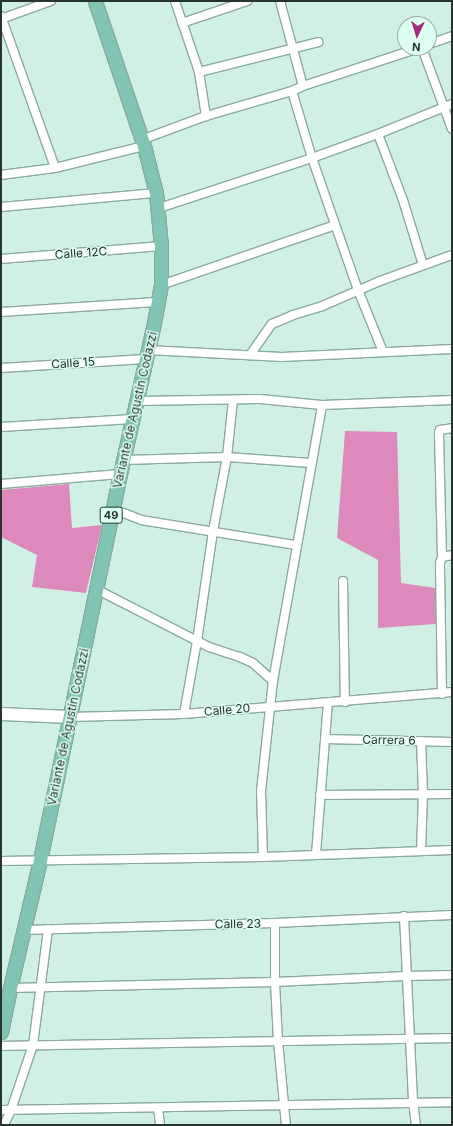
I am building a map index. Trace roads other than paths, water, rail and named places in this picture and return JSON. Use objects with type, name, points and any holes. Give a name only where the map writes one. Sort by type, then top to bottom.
[{"type":"main road","name":"Variante de Agustín Codazzi","points":[[1,1032],[40,860],[120,474],[138,401],[160,285],[161,246],[159,208],[156,193],[142,143],[95,1]]},
{"type":"street","points":[[52,1],[1,18],[55,168]]},
{"type":"street","points":[[175,1],[198,72],[206,116]]},
{"type":"street","points":[[182,23],[247,1]]},
{"type":"street","points":[[280,1],[303,86]]},
{"type":"street","points":[[437,41],[452,36]]},
{"type":"street","points":[[198,72],[318,42]]},
{"type":"street","points":[[1,175],[55,168],[142,143],[206,116],[292,91],[303,86],[397,56]]},
{"type":"street","points":[[424,56],[452,129]]},
{"type":"street","points":[[292,91],[312,158],[335,225],[358,290],[384,352]]},
{"type":"street","points":[[159,208],[312,158],[378,134],[452,104]]},
{"type":"street","points":[[378,134],[403,200],[423,265]]},
{"type":"street","points":[[1,206],[156,193]]},
{"type":"street","points":[[160,285],[335,225]]},
{"type":"street","name":"Calle 12C","points":[[1,259],[161,246]]},
{"type":"street","points":[[250,355],[272,324],[293,315],[320,307],[358,290],[452,255]]},
{"type":"street","points":[[1,312],[157,302]]},
{"type":"street","name":"Calle 15","points":[[1,368],[146,354],[250,355],[282,357],[452,349]]},
{"type":"street","points":[[138,401],[260,399],[322,405],[452,400]]},
{"type":"street","points":[[184,714],[197,641],[213,531],[227,457],[232,400]]},
{"type":"street","points":[[263,857],[261,791],[273,681],[322,405]]},
{"type":"street","points":[[1,427],[133,419]]},
{"type":"street","points":[[442,694],[440,563],[442,557],[439,433],[440,430],[452,428]]},
{"type":"street","points":[[124,460],[227,457],[312,463]]},
{"type":"street","points":[[1,484],[120,474]]},
{"type":"street","points":[[113,509],[141,520],[296,545]]},
{"type":"street","points":[[442,557],[452,555]]},
{"type":"street","points":[[343,581],[345,702]]},
{"type":"street","points":[[96,589],[218,651],[240,656],[253,663],[273,681]]},
{"type":"street","name":"Calle 20","points":[[1,714],[70,717],[184,714],[345,702],[452,692]]},
{"type":"street","points":[[316,854],[328,703]]},
{"type":"street","name":"Carrera 6","points":[[325,739],[452,742]]},
{"type":"street","points":[[421,741],[423,794],[422,850]]},
{"type":"street","points":[[320,795],[452,794]]},
{"type":"street","points":[[1,861],[263,857],[452,850]]},
{"type":"street","name":"Calle 23","points":[[24,930],[275,923],[452,915]]},
{"type":"street","points":[[404,916],[413,1101],[416,1125]]},
{"type":"street","points":[[275,923],[275,982],[278,1041],[286,1125]]},
{"type":"street","points":[[4,1125],[11,1110],[33,1045],[48,929]]},
{"type":"street","points":[[10,988],[275,982],[452,975]]},
{"type":"street","points":[[1,1046],[452,1038]]},
{"type":"street","points":[[1,1110],[158,1108],[413,1101],[452,1102]]},
{"type":"street","points":[[158,1108],[160,1125]]}]
